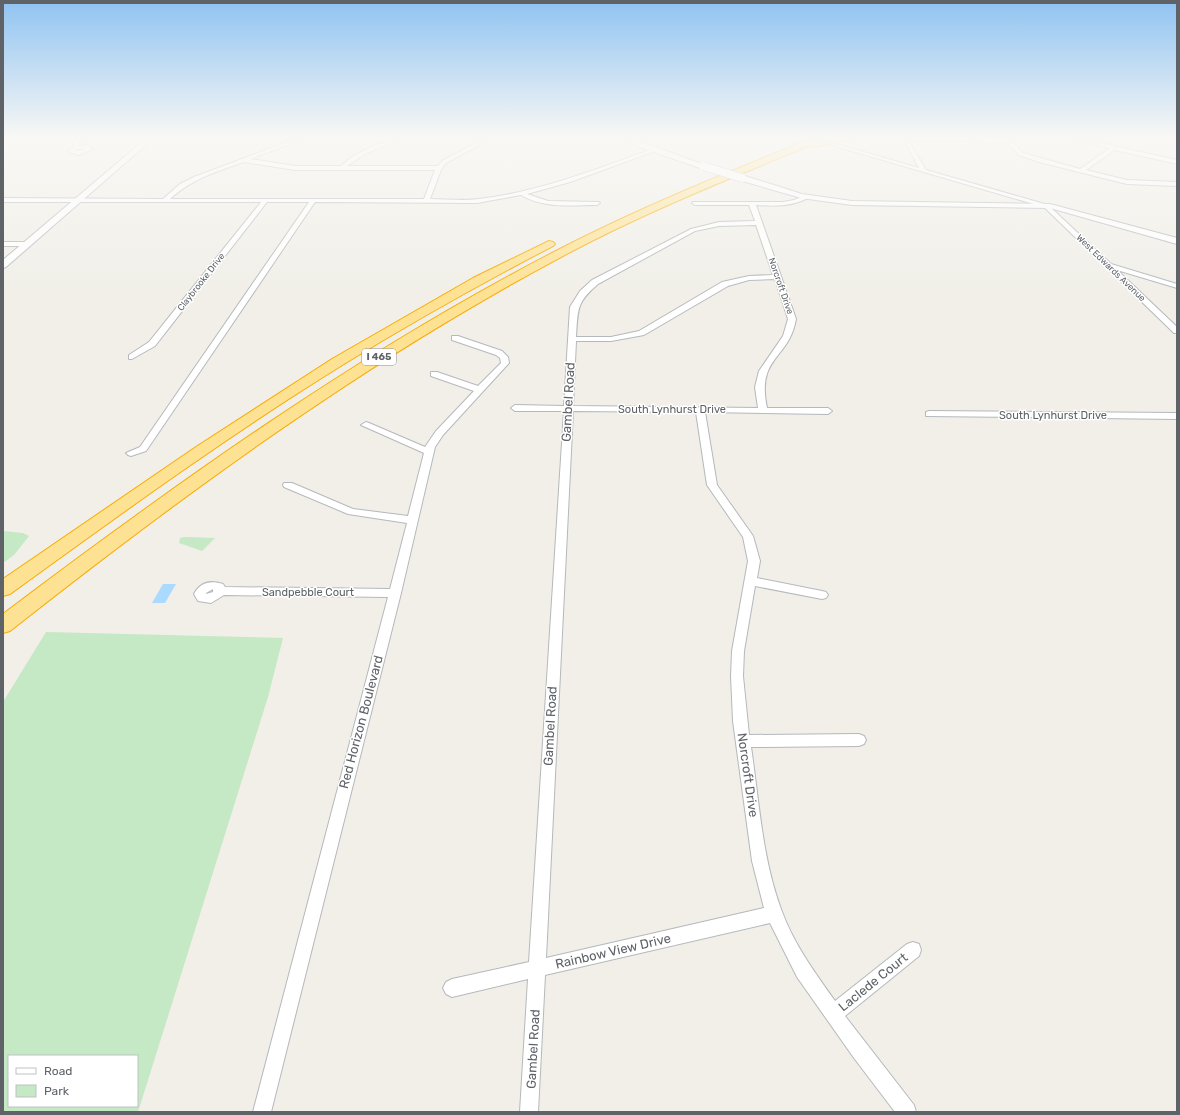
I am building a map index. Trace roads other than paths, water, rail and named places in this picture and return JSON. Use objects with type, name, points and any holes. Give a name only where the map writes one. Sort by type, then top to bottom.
[{"type":"highway","name":"I 465","points":[[3,625],[202,476],[330,389],[434,323],[519,275],[624,221],[697,188]]},
{"type":"highway","name":"I 465","points":[[3,589],[125,502],[316,376],[460,290],[561,238]]},
{"type":"street","points":[[3,265],[93,188]]},
{"type":"street","points":[[165,200],[179,188]]},
{"type":"street","points":[[426,202],[431,188]]},
{"type":"street","points":[[3,200],[477,201],[523,194],[547,188]]},
{"type":"street","points":[[776,188],[806,197],[869,204],[1046,206]]},
{"type":"street","points":[[985,188],[1177,242]]},
{"type":"street","points":[[523,194],[530,199],[542,202],[598,203]]},
{"type":"street","points":[[695,203],[789,203],[806,197]]},
{"type":"street","name":"Claybrooke Drive","points":[[132,357],[152,344],[265,201]]},
{"type":"street","points":[[131,453],[143,449],[313,201]]},
{"type":"street","name":"Norcroft Drive","points":[[752,204],[791,316],[792,328],[789,336],[766,365],[761,376],[760,389],[763,410]]},
{"type":"street","name":"West Edwards Avenue","points":[[1046,206],[1177,331]]},
{"type":"street","name":"Gambel Road","points":[[530,1112],[572,313],[579,297],[595,282],[694,230],[724,223],[758,223]]},
{"type":"street","points":[[3,244],[28,244]]},
{"type":"street","points":[[1107,264],[1177,286]]},
{"type":"street","points":[[571,339],[611,339],[641,333],[725,284],[749,278],[777,277]]},
{"type":"street","name":"Red Horizon Boulevard","points":[[262,1112],[395,593],[429,452],[434,439],[439,433],[503,366],[504,358],[499,353],[455,338]]},
{"type":"street","points":[[434,374],[480,390]]},
{"type":"street","name":"South Lynhurst Drive","points":[[515,408],[828,411]]},
{"type":"street","name":"Norcroft Drive","points":[[700,409],[712,485],[748,536],[752,546],[754,560],[738,651],[737,668],[743,741],[762,872],[774,914],[803,971],[832,1014],[907,1112]]},
{"type":"street","name":"South Lynhurst Drive","points":[[929,414],[1177,416]]},
{"type":"street","points":[[366,425],[429,452]]},
{"type":"street","points":[[288,485],[341,509],[365,514],[413,520]]},
{"type":"street","points":[[751,581],[822,594]]},
{"type":"street","name":"Sandpebble Court","points":[[220,591],[395,593]]},
{"type":"street","points":[[743,741],[859,740]]},
{"type":"street","name":"Rainbow View Drive","points":[[452,988],[774,914]]},
{"type":"street","name":"Laclede Court","points":[[832,1014],[913,950]]},
{"type":"water","points":[[163,584],[176,584],[165,603],[152,603]]}]
